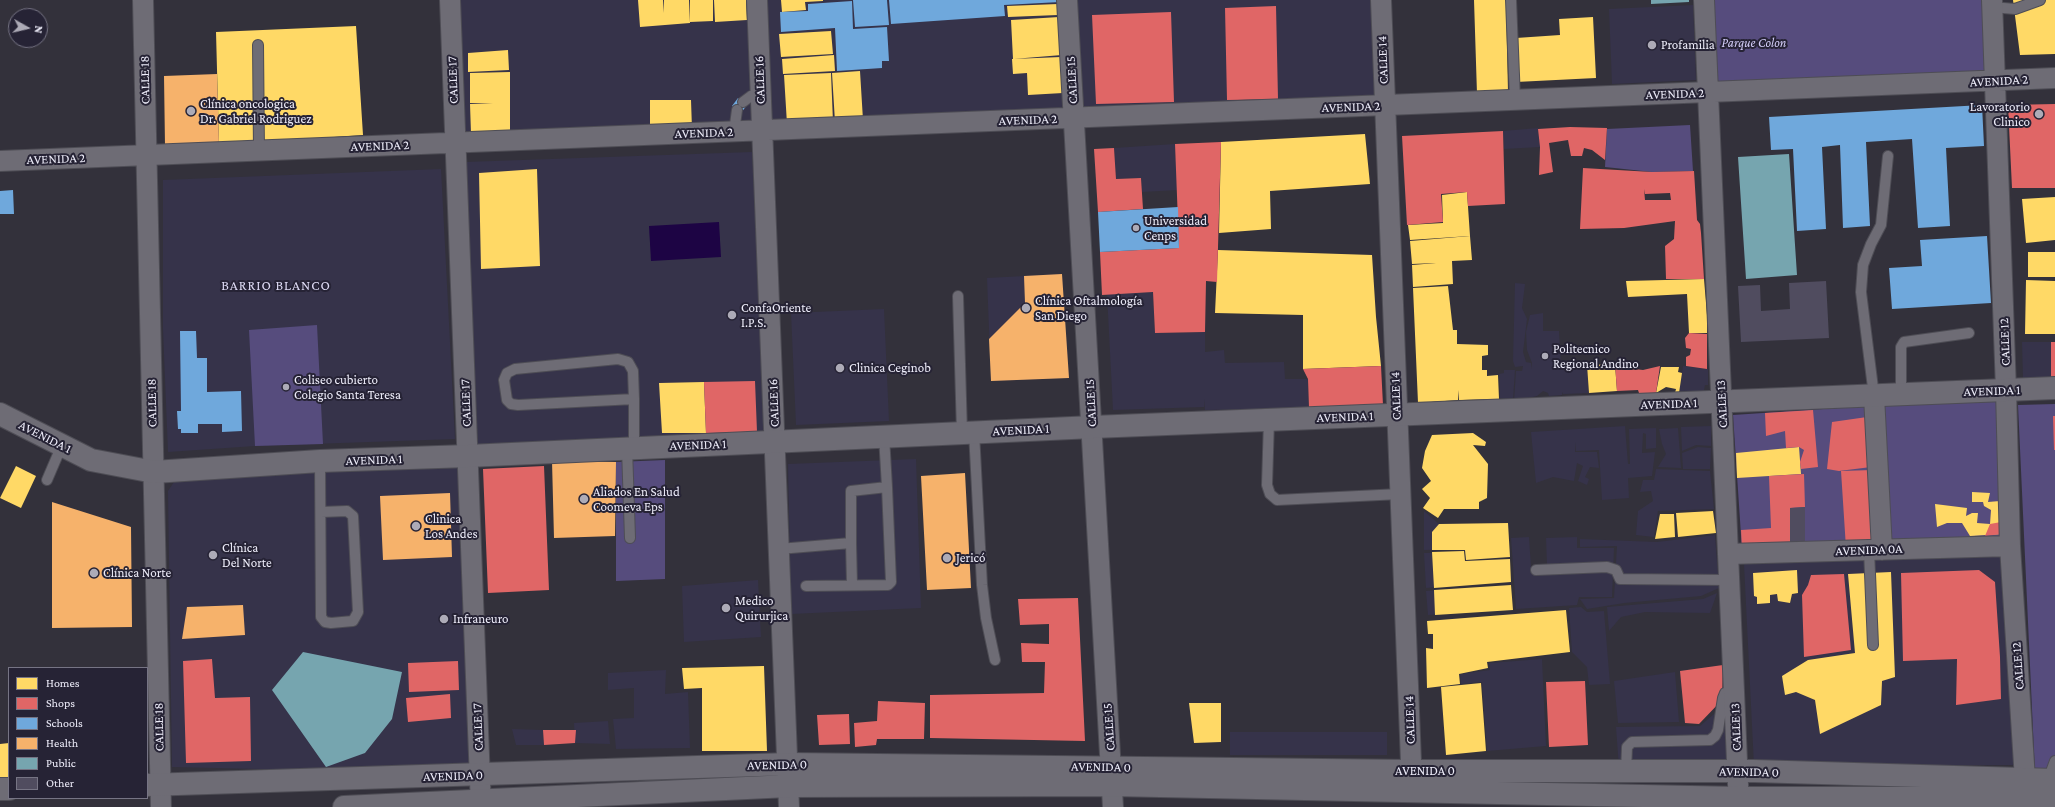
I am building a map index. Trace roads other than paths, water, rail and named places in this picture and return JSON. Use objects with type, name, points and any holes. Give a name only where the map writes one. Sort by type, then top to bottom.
[{"type":"street","name":"CALLE 18","points":[[143,0],[154,472],[154,785],[161,807]]},
{"type":"street","name":"CALLE 17","points":[[450,0],[481,804]]},
{"type":"street","name":"CALLE 16","points":[[757,0],[747,102],[762,130],[789,764],[789,797]]},
{"type":"street","name":"CALLE 15","points":[[1068,0],[1113,807]]},
{"type":"street","name":"CALLE 14","points":[[1381,0],[1412,781]]},
{"type":"street","name":"CALLE 13","points":[[1704,0],[1734,690],[1746,771],[1747,803]]},
{"type":"street","name":"CALLE 12","points":[[1992,4],[2010,546],[2025,780]]},
{"type":"street","name":"AVENIDA 2","points":[[0,160],[259,151],[2055,78]]},
{"type":"street","name":"AVENIDA 1","points":[[0,414],[91,460],[154,472],[320,461],[468,456],[968,432],[2055,388]]},
{"type":"street","points":[[1874,396],[1876,550]]},
{"type":"street","name":"AVENIDA 0A","points":[[1728,554],[2010,546]]},
{"type":"street","name":"AVENIDA 0","points":[[154,785],[789,764],[1112,776],[1412,781],[1747,803],[2053,780]]},
{"type":"street","name":"AVENIDA 0","points":[[1412,781],[1626,772],[1746,771],[2053,780]]},
{"type":"street","name":"AVENIDA 0","points":[[344,807],[789,797],[1112,776]]},
{"type":"lane","points":[[1511,0],[1515,100]]},
{"type":"lane","points":[[1992,4],[2015,9],[2040,0]]},
{"type":"lane","points":[[258,45],[259,151]]},
{"type":"lane","points":[[734,132],[747,102]]},
{"type":"lane","points":[[1874,396],[1861,292],[1864,265],[1871,244],[1881,225],[1888,156]]},
{"type":"lane","points":[[958,296],[968,432],[982,585],[986,618],[996,660]]},
{"type":"lane","points":[[1901,395],[1901,346],[1904,342],[1969,333]]},
{"type":"lane","points":[[630,538],[631,448],[634,400],[633,371],[628,362],[618,359],[515,369],[507,373],[504,380],[507,400],[511,404],[518,405],[634,400]]},
{"type":"lane","points":[[1269,420],[1266,485],[1270,494],[1277,500],[1400,494]]},
{"type":"lane","points":[[806,586],[888,585],[891,582],[884,436]]},
{"type":"lane","points":[[47,480],[62,445]]},
{"type":"lane","points":[[320,461],[321,618],[325,622],[331,623],[353,621],[358,612],[352,516],[348,511],[321,512]]},
{"type":"lane","points":[[852,585],[851,491],[887,488]]},
{"type":"lane","points":[[779,549],[851,543]]},
{"type":"lane","points":[[1872,645],[1876,550]]},
{"type":"lane","points":[[1536,570],[1607,567],[1616,570],[1620,579],[1729,580]]},
{"type":"lane","points":[[1626,772],[1627,747],[1632,742],[1710,740],[1715,736],[1718,730],[1722,698],[1725,693],[1734,690]]},
{"type":"place","name":"Profamilia","points":[[1652,45]]},
{"type":"place","name":"Clínica oncologica Dr. Gabriel Rodriguez","points":[[191,111]]},
{"type":"place","name":"Lavoratorio Clinico","points":[[2039,114]]},
{"type":"place","name":"Universidad Cenps","points":[[1136,228]]},
{"type":"place","name":"Clínica Oftalmología San Diego","points":[[1026,308]]},
{"type":"place","name":"ConfaOriente I.P.S.","points":[[732,315]]},
{"type":"place","name":"Politecnico Regional Andino","points":[[1545,356]]},
{"type":"place","name":"Clinica Ceginob","points":[[840,368]]},
{"type":"place","name":"Coliseo cubierto Colegio Santa Teresa","points":[[286,387]]},
{"type":"place","name":"Aliados En Salud Coomeva Eps","points":[[584,499]]},
{"type":"place","name":"Clinica Los Andes","points":[[416,526]]},
{"type":"place","name":"Clínica Del Norte","points":[[213,555]]},
{"type":"place","name":"Jericó","points":[[947,558]]},
{"type":"place","name":"Clínica Norte","points":[[94,573]]},
{"type":"place","name":"Medico Quirurjica","points":[[726,608]]},
{"type":"place","name":"Infraneuro","points":[[444,619]]},
{"type":"district","name":"BARRIO BLANCO","points":[[276,286]]},
{"type":"park label","name":"Parque Colon","points":[[1754,43]]}]
